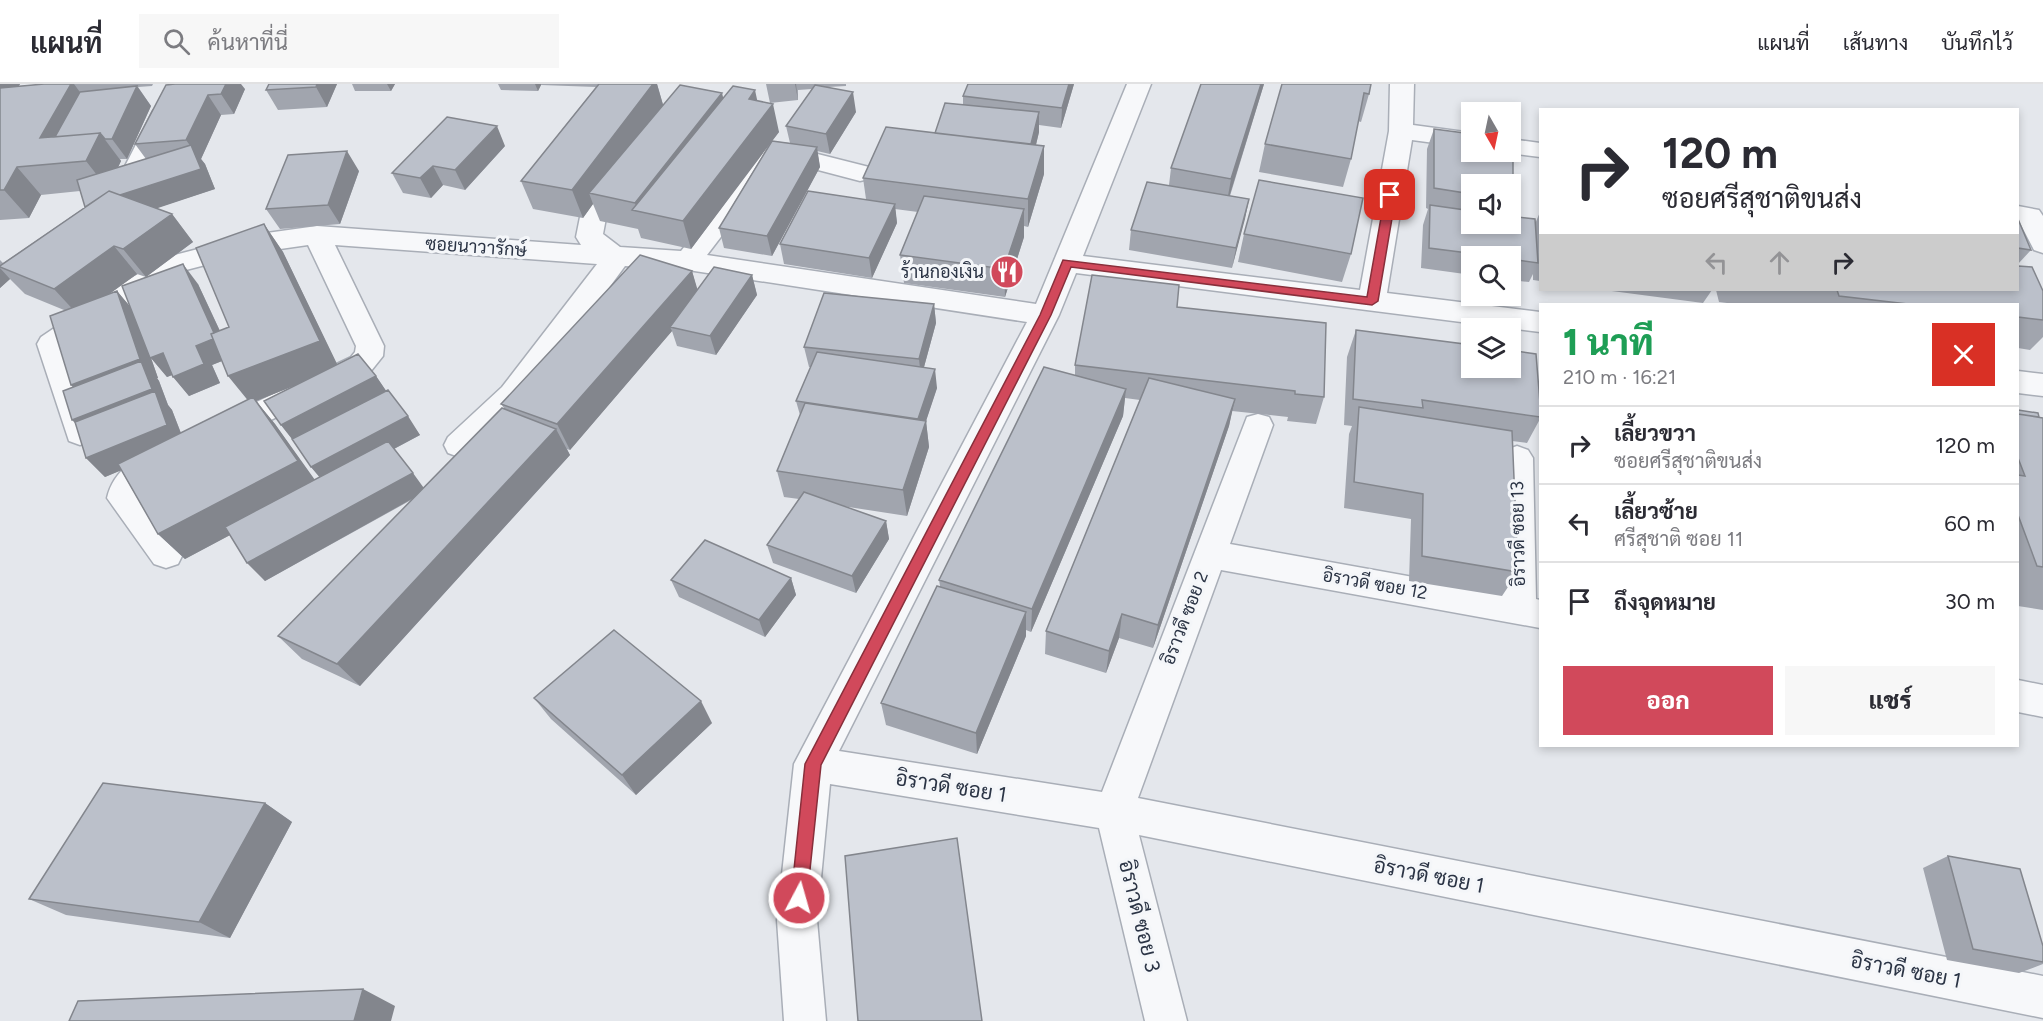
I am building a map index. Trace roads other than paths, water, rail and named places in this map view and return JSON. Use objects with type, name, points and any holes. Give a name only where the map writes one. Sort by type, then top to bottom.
[{"type":"street","points":[[135,172],[165,111],[180,96],[184,84]]},
{"type":"street","points":[[805,1021],[796,920],[813,764],[1046,315],[1139,84]]},
{"type":"street","points":[[1372,301],[1401,131],[1402,84]]},
{"type":"street","points":[[1401,131],[1461,139]]},
{"type":"street","points":[[1521,147],[1539,150]]},
{"type":"street","points":[[688,261],[774,152],[860,172]]},
{"type":"street","points":[[459,445],[513,395],[616,258],[589,237],[593,217],[636,163]]},
{"type":"street","points":[[2019,214],[2030,216],[2043,244]]},
{"type":"street","points":[[166,554],[123,498],[124,487],[132,476],[361,364],[369,356],[370,346],[317,236]]},
{"type":"street","name":"ซอยนาวารักษ์","points":[[88,459],[51,344],[119,298],[177,263],[252,244],[317,236],[616,258],[688,261],[1046,315]]},
{"type":"street","points":[[1067,263],[1539,322]]},
{"type":"street","points":[[2019,382],[2043,385]]},
{"type":"street","name":"อิราวดี ซอย 2","points":[[1114,812],[1258,425]]},
{"type":"street","name":"อิราวดี ซอย 13","points":[[1518,458],[1530,612]]},
{"type":"street","name":"อิราวดี ซอย 12","points":[[1209,554],[1530,612]]},
{"type":"street","points":[[2019,696],[2043,701]]},
{"type":"street","name":"อิราวดี ซอย 1","points":[[813,764],[1114,812],[2043,997]]},
{"type":"street","name":"อิราวดี ซอย 3","points":[[1114,812],[1166,1021]]},
{"type":"place","name":"ร้านกองเงิน","points":[[1007,272]]}]
